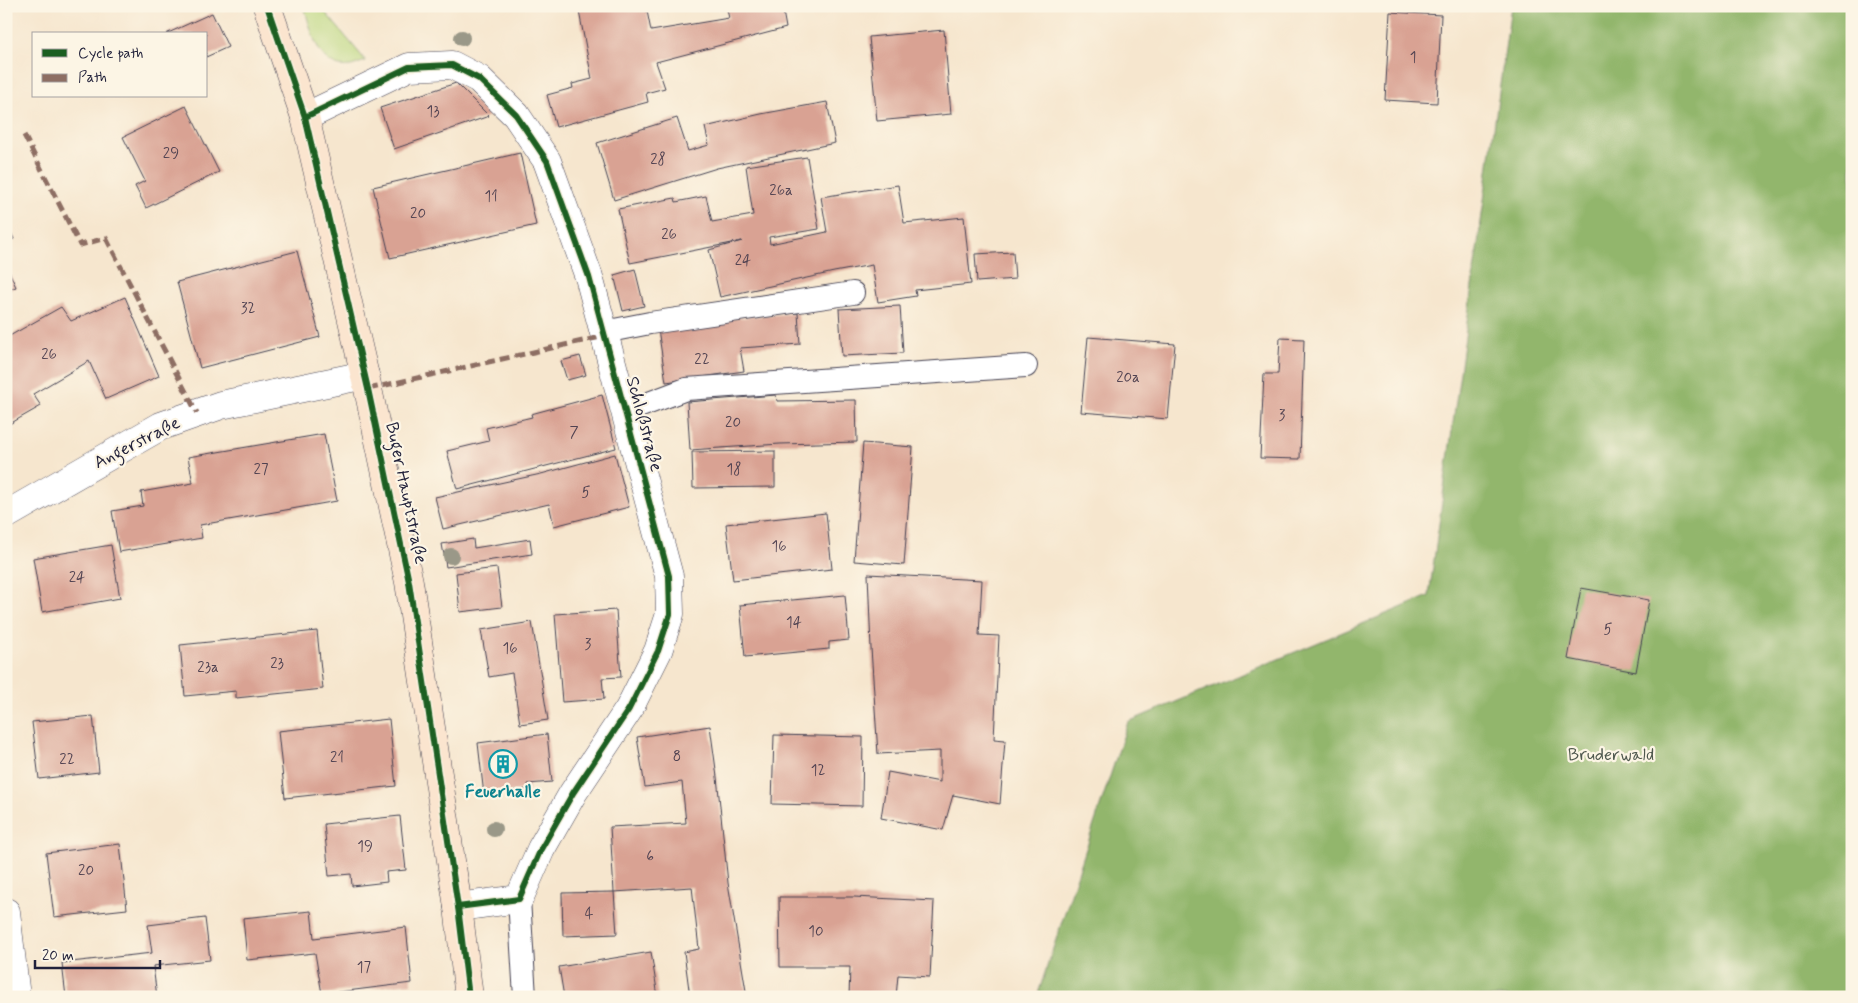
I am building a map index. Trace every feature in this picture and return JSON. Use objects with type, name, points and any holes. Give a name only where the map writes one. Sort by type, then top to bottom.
[{"type":"street","name":"Buger Hauptstraße","points":[[267,6],[305,117],[365,375],[409,582],[458,907],[469,997]]},
{"type":"street","name":"Schloßstraße","points":[[305,117],[409,67],[452,65],[479,79],[516,115],[547,161],[589,277],[669,576],[670,614],[658,651],[629,709],[573,792],[550,833],[519,899]]},
{"type":"street","name":"Angerstraße","points":[[6,515],[160,426],[221,405],[365,375]]},
{"type":"street","points":[[458,907],[519,899]]},
{"type":"street","points":[[6,912],[16,997]]},
{"type":"lane","points":[[604,332],[650,323],[853,293]]},
{"type":"lane","points":[[625,412],[686,389],[1026,366]]},
{"type":"lane","points":[[519,899],[526,997]]},
{"type":"green space","points":[[304,6],[320,6],[366,61],[351,66],[340,66],[323,56],[313,37]]},
{"type":"green space","name":"Bruderwald","points":[[1511,6],[1852,6],[1852,997],[1037,997],[1128,722],[1429,596]]},
{"type":"building","points":[[578,6],[646,6],[651,31],[729,18],[726,6],[782,6],[786,28],[656,62],[665,88],[646,93],[648,102],[556,127],[547,95],[573,88],[572,84],[592,79]]},
{"type":"building","points":[[1390,12],[1441,15],[1437,103],[1385,100]]},
{"type":"building","points":[[212,13],[228,47],[208,56],[208,32],[170,32]]},
{"type":"building","points":[[944,30],[951,114],[877,121],[869,37]]},
{"type":"building","points":[[456,83],[489,116],[394,149],[380,108]]},
{"type":"building","points":[[827,102],[835,143],[717,168],[614,200],[597,143],[677,118],[688,151],[709,145],[705,127]]},
{"type":"building","points":[[186,106],[219,172],[146,208],[135,186],[145,181],[123,137]]},
{"type":"building","points":[[520,153],[536,225],[390,258],[373,187]]},
{"type":"building","points":[[807,157],[819,229],[769,237],[770,244],[827,232],[821,197],[898,185],[904,223],[964,217],[971,284],[915,290],[916,296],[878,302],[872,265],[720,297],[709,250],[742,241],[630,263],[618,209],[675,198],[676,202],[706,196],[712,222],[753,215],[746,166]]},
{"type":"building","points":[[6,221],[14,239],[6,242]]},
{"type":"building","points":[[297,251],[320,337],[200,368],[177,282]]},
{"type":"building","points":[[1013,252],[1015,279],[977,282],[975,254]]},
{"type":"building","points":[[6,265],[16,287],[6,291]]},
{"type":"building","points":[[635,269],[644,306],[623,311],[614,275]]},
{"type":"building","points":[[125,297],[159,376],[106,399],[89,361],[33,394],[41,406],[6,426],[6,338],[61,307],[71,321]]},
{"type":"building","points":[[900,306],[903,353],[842,356],[839,309]]},
{"type":"building","points":[[798,313],[800,344],[740,348],[744,371],[666,382],[658,329],[736,318]]},
{"type":"building","points":[[1088,337],[1175,344],[1168,419],[1081,412]]},
{"type":"building","points":[[1280,338],[1304,339],[1300,459],[1260,458],[1264,374],[1278,374]]},
{"type":"building","points":[[580,356],[586,375],[567,380],[561,361]]},
{"type":"building","points":[[602,395],[616,448],[457,489],[447,451],[489,441],[486,428],[532,417],[531,414]]},
{"type":"building","points":[[776,395],[777,401],[856,400],[857,442],[780,444],[690,450],[687,402]]},
{"type":"building","points":[[324,434],[337,501],[200,525],[202,538],[119,552],[112,511],[143,506],[141,492],[193,483],[188,457]]},
{"type":"building","points":[[863,443],[913,447],[904,565],[854,561]]},
{"type":"building","points":[[775,451],[775,487],[693,488],[692,452]]},
{"type":"building","points":[[615,454],[629,507],[554,526],[549,504],[443,529],[435,497],[541,474]]},
{"type":"building","points":[[826,513],[832,569],[733,580],[726,524]]},
{"type":"building","points":[[473,539],[474,548],[530,539],[532,554],[446,567],[442,544]]},
{"type":"building","points":[[111,545],[120,598],[42,612],[33,558]]},
{"type":"building","points":[[497,568],[502,607],[460,612],[456,573]]},
{"type":"building","points":[[868,574],[982,580],[979,635],[999,636],[994,739],[1005,740],[1000,804],[953,795],[943,830],[881,818],[888,772],[940,782],[940,751],[878,754]]},
{"type":"building","points":[[1581,588],[1649,600],[1636,672],[1568,659]]},
{"type":"building","points":[[845,595],[849,640],[829,642],[829,649],[745,657],[740,605]]},
{"type":"building","points":[[616,610],[621,677],[602,678],[604,699],[562,702],[555,614]]},
{"type":"building","points":[[532,622],[548,720],[520,724],[512,673],[489,677],[481,630]]},
{"type":"building","points":[[317,631],[323,689],[236,698],[236,691],[185,696],[180,645]]},
{"type":"building","points":[[93,716],[99,772],[39,779],[32,722]]},
{"type":"building","points":[[389,719],[396,786],[285,798],[278,731]]},
{"type":"building","points":[[710,726],[728,883],[747,997],[690,997],[684,952],[699,949],[692,887],[614,892],[610,827],[686,823],[682,782],[645,787],[637,737]]},
{"type":"building","name":"Feuerhalle","points":[[547,734],[552,782],[528,784],[529,789],[484,795],[478,743]]},
{"type":"building","points":[[774,735],[863,737],[862,806],[772,804]]},
{"type":"building","points":[[400,816],[406,870],[386,872],[387,882],[352,886],[351,874],[329,876],[324,824]]},
{"type":"building","points":[[120,844],[127,909],[54,917],[46,853]]},
{"type":"building","points":[[614,892],[617,934],[563,936],[562,893]]},
{"type":"building","points":[[779,897],[854,897],[934,901],[930,977],[898,975],[896,997],[849,997],[850,967],[780,967]]},
{"type":"building","points":[[311,911],[314,938],[406,927],[412,983],[322,994],[315,953],[247,960],[243,918]]},
{"type":"building","points":[[205,918],[210,960],[153,966],[157,997],[66,997],[62,963],[152,953],[148,925]]},
{"type":"building","points":[[651,952],[658,997],[564,997],[559,967]]},
{"type":"marked path","points":[[24,135],[80,245],[106,238],[197,413]]},
{"type":"marked path","points":[[368,389],[605,336]]},
{"type":"cycle path","points":[[267,6],[305,117],[368,389],[409,582],[458,907],[469,997]]},
{"type":"cycle path","points":[[305,117],[409,67],[452,65],[479,79],[516,115],[547,161],[589,277],[669,576],[670,614],[658,651],[629,709],[573,793],[541,849],[519,899],[458,907]]},
{"type":"place","name":"Feuerhalle","points":[[503,764]]}]
